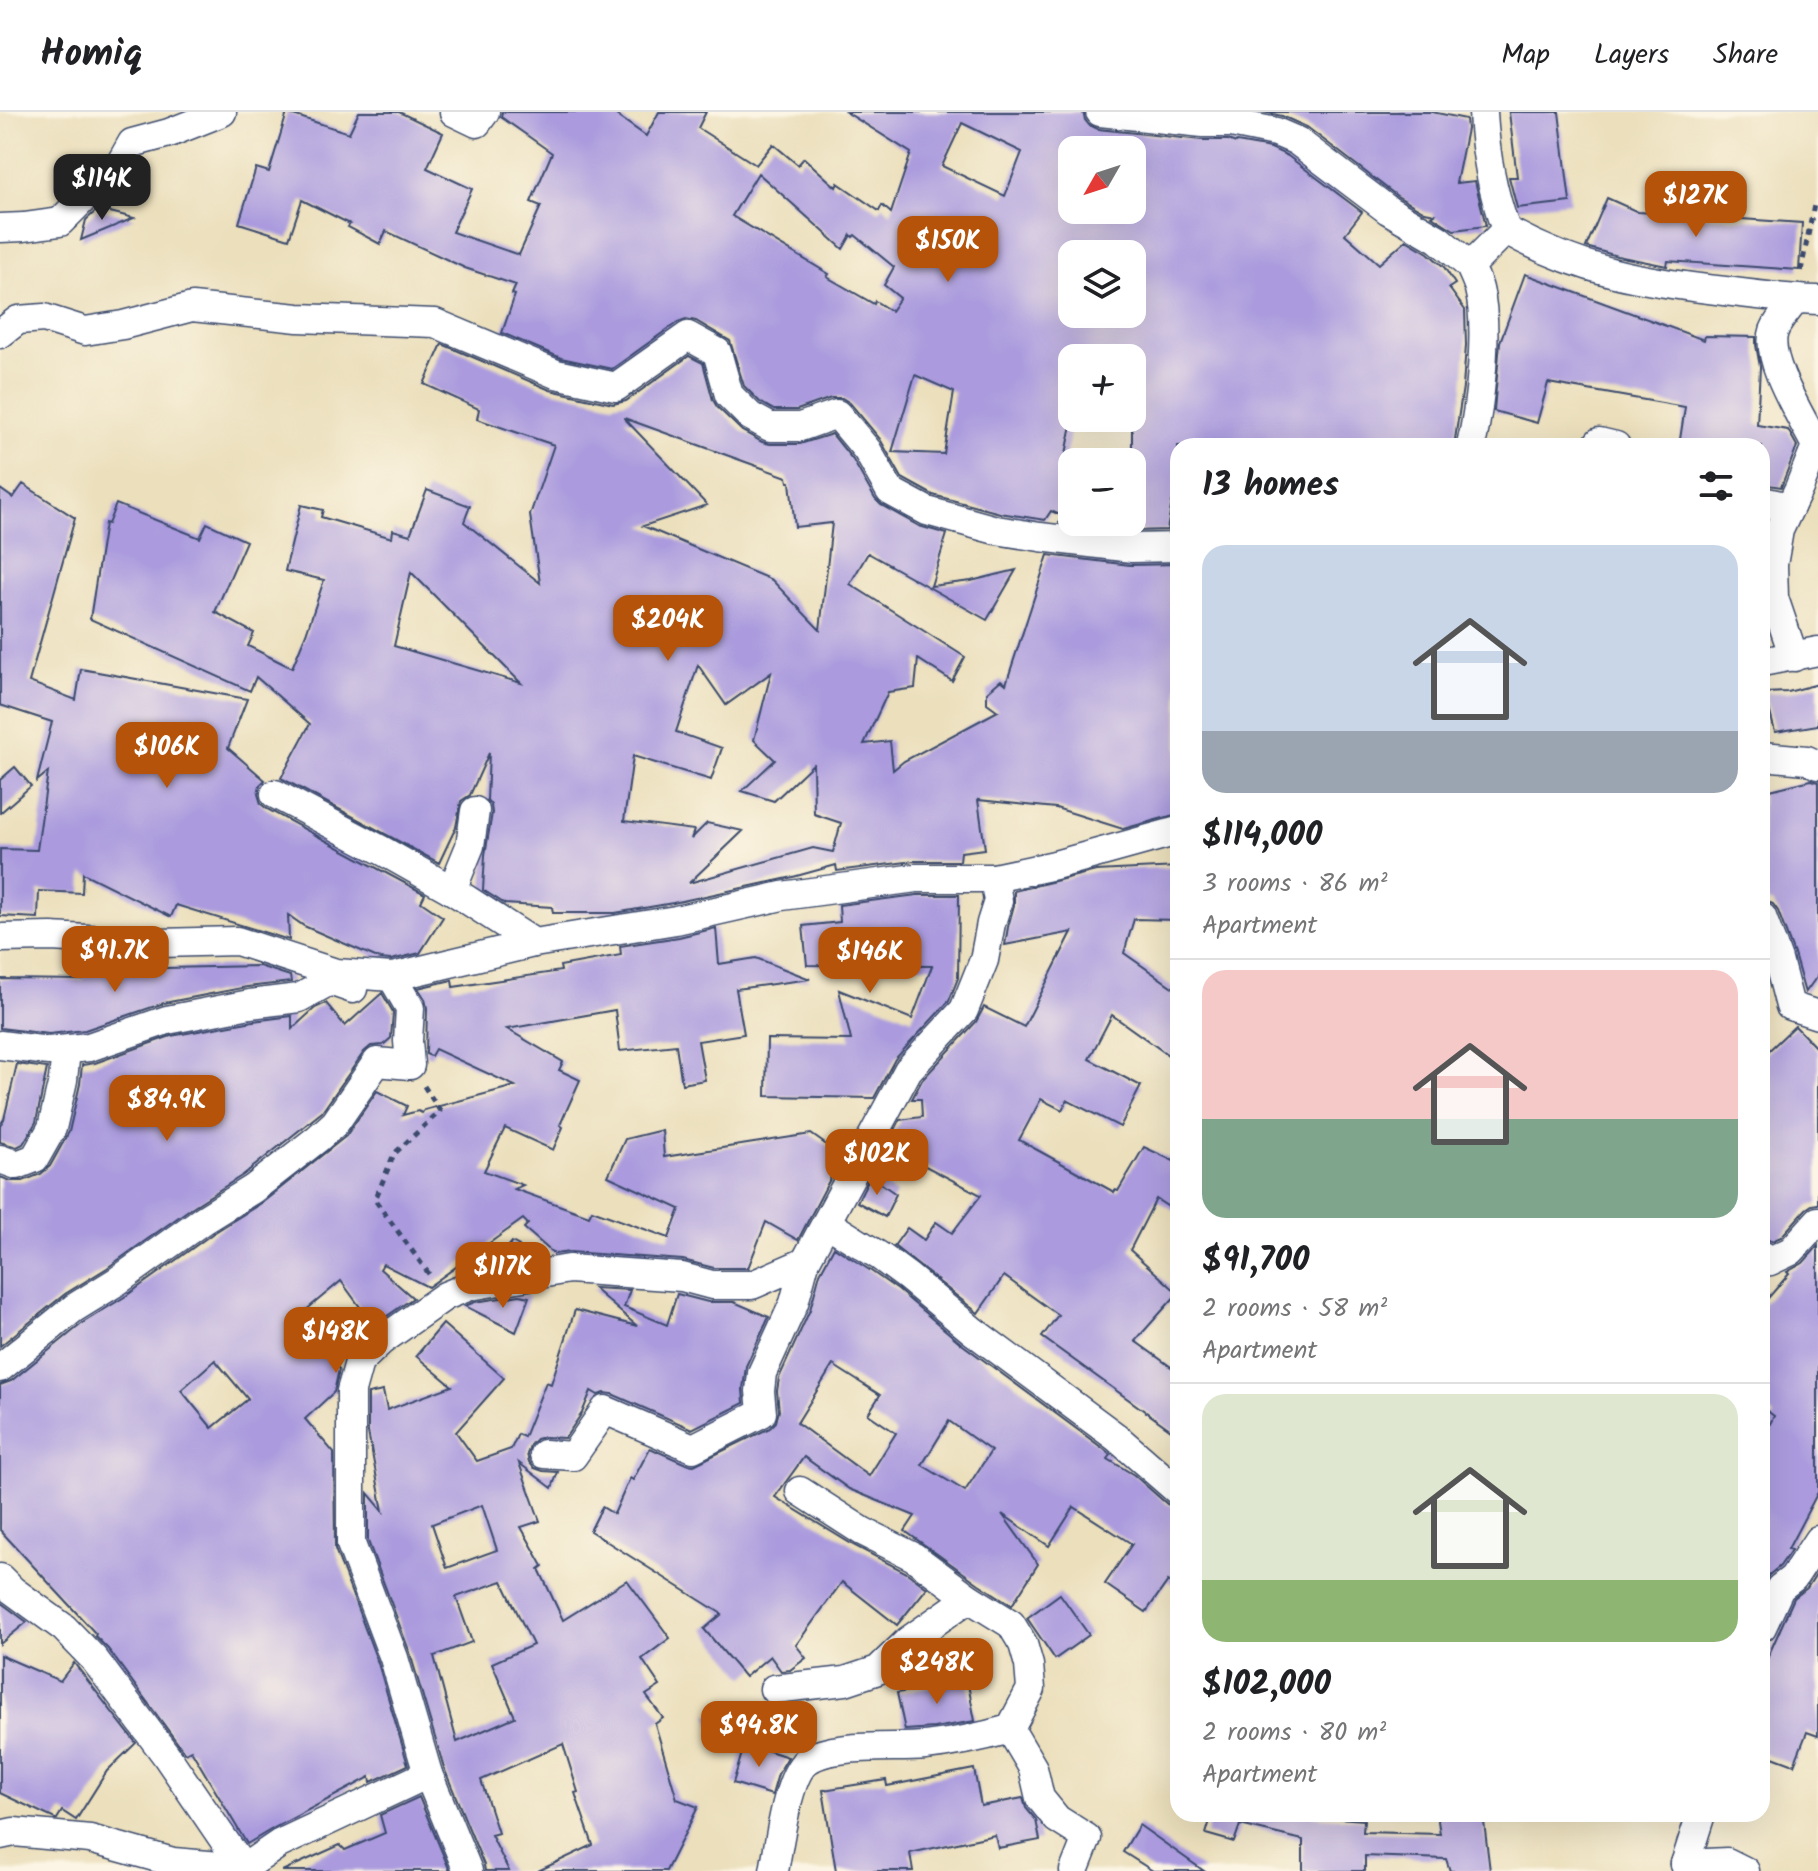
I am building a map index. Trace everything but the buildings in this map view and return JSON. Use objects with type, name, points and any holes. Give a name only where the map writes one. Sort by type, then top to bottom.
[{"type":"street","points":[[0,228],[60,222],[85,197],[110,182],[132,143],[169,133],[222,112]]},
{"type":"street","points":[[454,112],[477,123],[485,112]]},
{"type":"street","points":[[1100,112],[1231,123],[1276,132],[1297,141],[1388,210],[1438,239],[1470,266],[1479,290],[1483,326],[1480,384],[1472,438]]},
{"type":"street","points":[[1483,112],[1494,196],[1506,230],[1572,261],[1626,277],[1683,287],[1806,300]]},
{"type":"street","points":[[1470,266],[1506,230]]},
{"type":"street","points":[[1770,661],[1806,654],[1774,598],[1773,565],[1779,530],[1817,446],[1774,358],[1774,332],[1806,300]]},
{"type":"street","points":[[0,334],[18,320],[44,318],[85,331],[123,325],[192,307],[298,318],[435,323],[556,374],[616,387],[688,336],[717,352],[729,395],[750,416],[770,427],[800,427],[837,414],[867,450],[890,491],[927,511],[996,530],[1040,537],[1132,548],[1170,547]]},
{"type":"street","points":[[1770,503],[1790,507]]},
{"type":"street","points":[[1770,757],[1807,760],[1818,765]]},
{"type":"street","points":[[275,794],[452,890],[534,943]]},
{"type":"street","points":[[452,890],[470,846],[475,811]]},
{"type":"street","points":[[0,938],[51,937],[160,943],[237,941],[336,973],[392,977],[534,943],[676,920],[782,896],[916,878],[994,878],[1055,865],[1170,833]]},
{"type":"street","points":[[544,1454],[573,1456],[605,1410],[693,1448],[762,1413],[762,1373],[794,1303],[805,1262],[908,1070],[964,1010],[984,960],[998,901],[994,878]]},
{"type":"street","points":[[1770,938],[1790,1006],[1818,1015]]},
{"type":"street","points":[[0,1045],[49,1051],[89,1047],[167,1020],[299,998],[330,981],[368,994],[392,977]]},
{"type":"street","points":[[0,1368],[74,1308],[253,1189],[305,1148],[335,1123],[377,1062],[410,1065],[410,1008],[392,977]]},
{"type":"street","points":[[0,1159],[17,1165],[35,1158],[52,1128],[66,1050]]},
{"type":"street","points":[[1770,1261],[1791,1251],[1818,1221]]},
{"type":"street","points":[[827,1223],[899,1270],[973,1331],[1116,1437],[1170,1484]]},
{"type":"street","points":[[468,1871],[428,1774],[394,1658],[351,1544],[351,1391],[359,1362],[381,1341],[445,1296],[470,1286],[569,1269],[682,1277],[712,1285],[752,1285],[805,1262]]},
{"type":"street","points":[[774,1871],[785,1808],[798,1772],[808,1760],[829,1752],[976,1739],[1010,1729],[1031,1689],[1023,1644],[1011,1624],[969,1598],[914,1557],[862,1531],[800,1491]]},
{"type":"street","points":[[1770,1610],[1780,1588],[1793,1578],[1818,1540]]},
{"type":"street","points":[[0,1578],[64,1628],[94,1659],[166,1755],[244,1870]]},
{"type":"street","points":[[774,1689],[845,1681],[878,1670],[908,1641],[969,1598]]},
{"type":"street","points":[[1010,1729],[1033,1768],[1040,1798],[1057,1819],[1087,1838],[1074,1871]]},
{"type":"street","points":[[0,1835],[14,1832],[90,1839],[173,1862],[244,1870],[279,1844],[428,1774]]},
{"type":"street","points":[[1699,1822],[1686,1868],[1727,1862],[1745,1871]]},
{"type":"path","points":[[1806,300],[1814,205],[1818,204]]},
{"type":"path","points":[[410,1065],[440,1111],[394,1154],[375,1200],[445,1296]]}]
